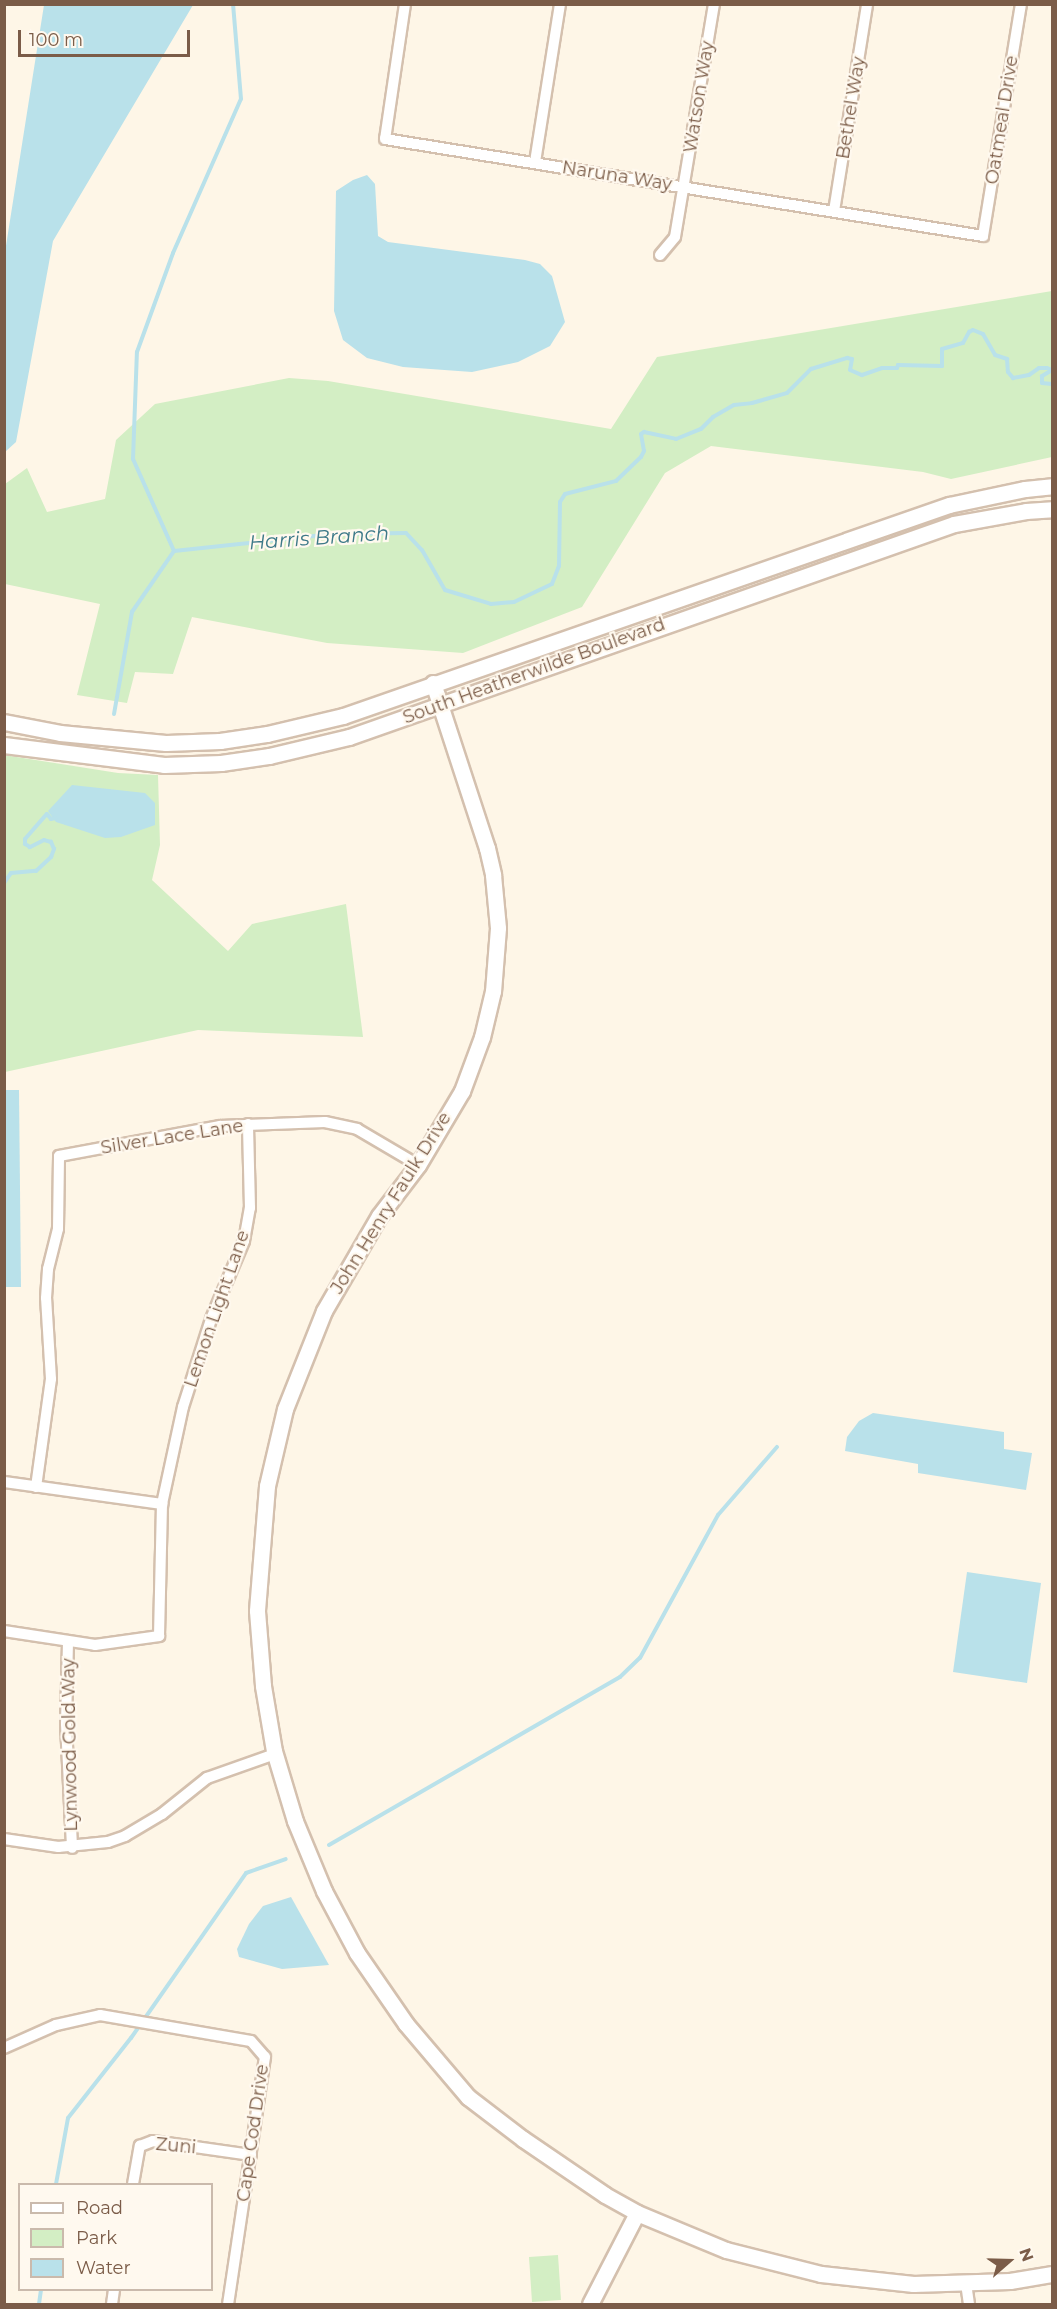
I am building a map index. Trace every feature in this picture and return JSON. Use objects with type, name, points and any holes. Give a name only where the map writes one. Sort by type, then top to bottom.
[{"type":"street","name":"Naruna Way","points":[[405,4],[385,139],[983,236]]},
{"type":"street","points":[[535,162],[560,4]]},
{"type":"street","name":"Watson Way","points":[[660,255],[675,237],[714,4]]},
{"type":"street","name":"Bethel Way","points":[[834,211],[867,4]]},
{"type":"street","name":"Oatmeal Drive","points":[[983,236],[1021,4]]},
{"type":"street","name":"South Heatherwilde Boulevard","points":[[4,723],[60,733],[166,743],[220,741],[267,734],[343,716],[949,505],[1025,489],[1053,486]]},
{"type":"street","name":"South Heatherwilde Boulevard","points":[[4,745],[164,765],[221,763],[269,756],[349,737],[886,546],[954,524],[1026,511],[1053,509]]},
{"type":"street","points":[[880,528],[886,546]]},
{"type":"street","name":"John Henry Faulk Drive","points":[[433,683],[487,848],[498,928],[493,991],[482,1037],[462,1091],[418,1165],[379,1216],[324,1311],[285,1409],[267,1486],[257,1611],[262,1686],[275,1754],[295,1821],[324,1891],[357,1953],[406,2024],[468,2097],[524,2139],[637,2213],[726,2250],[822,2274],[913,2284],[1010,2281],[1053,2274]]},
{"type":"street","name":"Silver Lace Lane","points":[[36,1487],[51,1378],[46,1298],[48,1269],[58,1229],[58,1156],[201,1129],[248,1124],[326,1122],[357,1129],[418,1165]]},
{"type":"street","name":"Lemon Light Lane","points":[[68,1642],[119,1643],[159,1636],[162,1504],[183,1407],[211,1319],[244,1241],[250,1208],[248,1124]]},
{"type":"street","points":[[4,1482],[162,1504]]},
{"type":"street","points":[[4,1631],[68,1642]]},
{"type":"street","name":"Lynwood Gold Way","points":[[68,1642],[66,1724],[72,1848]]},
{"type":"street","points":[[4,1839],[72,1848],[125,1836],[162,1814],[207,1778],[275,1754]]},
{"type":"street","name":"Cape Cod Drive","points":[[4,2048],[56,2025],[100,2014],[156,2022],[251,2041],[265,2057],[228,2304]]},
{"type":"street","name":"Zuni","points":[[133,2183],[140,2146],[153,2141],[250,2155]]},
{"type":"street","points":[[590,2304],[637,2213]]},
{"type":"street","points":[[966,2283],[969,2304]]},
{"type":"green space","points":[[1052,291],[1052,457],[951,479],[923,472],[711,446],[665,473],[582,607],[463,653],[327,643],[192,617],[173,674],[135,672],[127,703],[77,695],[100,604],[5,584],[5,484],[27,468],[47,512],[105,499],[116,440],[155,404],[289,378],[328,381],[611,429],[657,357]]},
{"type":"green space","points":[[4,755],[118,773],[158,775],[160,845],[152,880],[228,951],[252,924],[346,904],[363,1037],[198,1030],[5,1072]]},
{"type":"green space","points":[[558,2255],[561,2300],[532,2302],[529,2257]]},
{"type":"water","points":[[44,5],[193,5],[53,241],[16,442],[5,452],[5,252]]},
{"type":"water","points":[[367,175],[375,184],[378,236],[388,242],[525,260],[540,264],[552,276],[565,322],[550,346],[518,362],[472,372],[403,367],[367,358],[343,340],[334,311],[336,191],[353,180]]},
{"type":"water","points":[[72,785],[145,793],[155,803],[155,825],[121,837],[105,838],[56,822],[48,811]]},
{"type":"water","points":[[4,1090],[19,1090],[21,1287],[5,1287]]},
{"type":"water","points":[[873,1413],[1004,1432],[1004,1449],[1032,1453],[1026,1490],[918,1473],[918,1464],[845,1451],[847,1437],[859,1421]]},
{"type":"water","points":[[967,1572],[1041,1583],[1027,1683],[953,1672]]},
{"type":"water","points":[[291,1897],[329,1965],[282,1969],[239,1957],[237,1949],[249,1924],[263,1906]]},
{"type":"waterway","points":[[174,551],[133,459],[137,352],[173,253],[241,99],[233,4]]},
{"type":"waterway","name":"Harris Branch","points":[[174,551],[332,534],[406,533],[422,550],[445,590],[491,604],[514,602],[552,584],[559,566],[560,502],[565,494],[616,481],[641,457],[644,451],[641,434],[644,432],[676,439],[701,429],[713,417],[734,405],[752,403],[787,393],[811,369],[847,358],[852,359],[850,370],[862,375],[882,368],[897,368],[898,365],[942,366],[942,349],[963,343],[969,332],[973,330],[983,334],[995,355],[1007,359],[1008,372],[1013,378],[1029,375],[1039,368],[1047,368],[1052,370],[1042,376],[1042,383],[1052,384]]},
{"type":"waterway","name":"Harris Branch","points":[[114,714],[132,612],[174,551]]},
{"type":"waterway","name":"Harris Branch","points":[[4,883],[11,873],[36,871],[51,857],[54,849],[51,842],[44,840],[30,847],[25,844],[25,839],[47,814],[51,819],[56,818]]},
{"type":"waterway","points":[[329,1845],[620,1677],[640,1658],[718,1515],[777,1447]]},
{"type":"waterway","points":[[56,2183],[68,2118],[131,2038],[246,1873],[286,1859]]},
{"type":"waterway","points":[[39,2304],[41,2291]]}]
